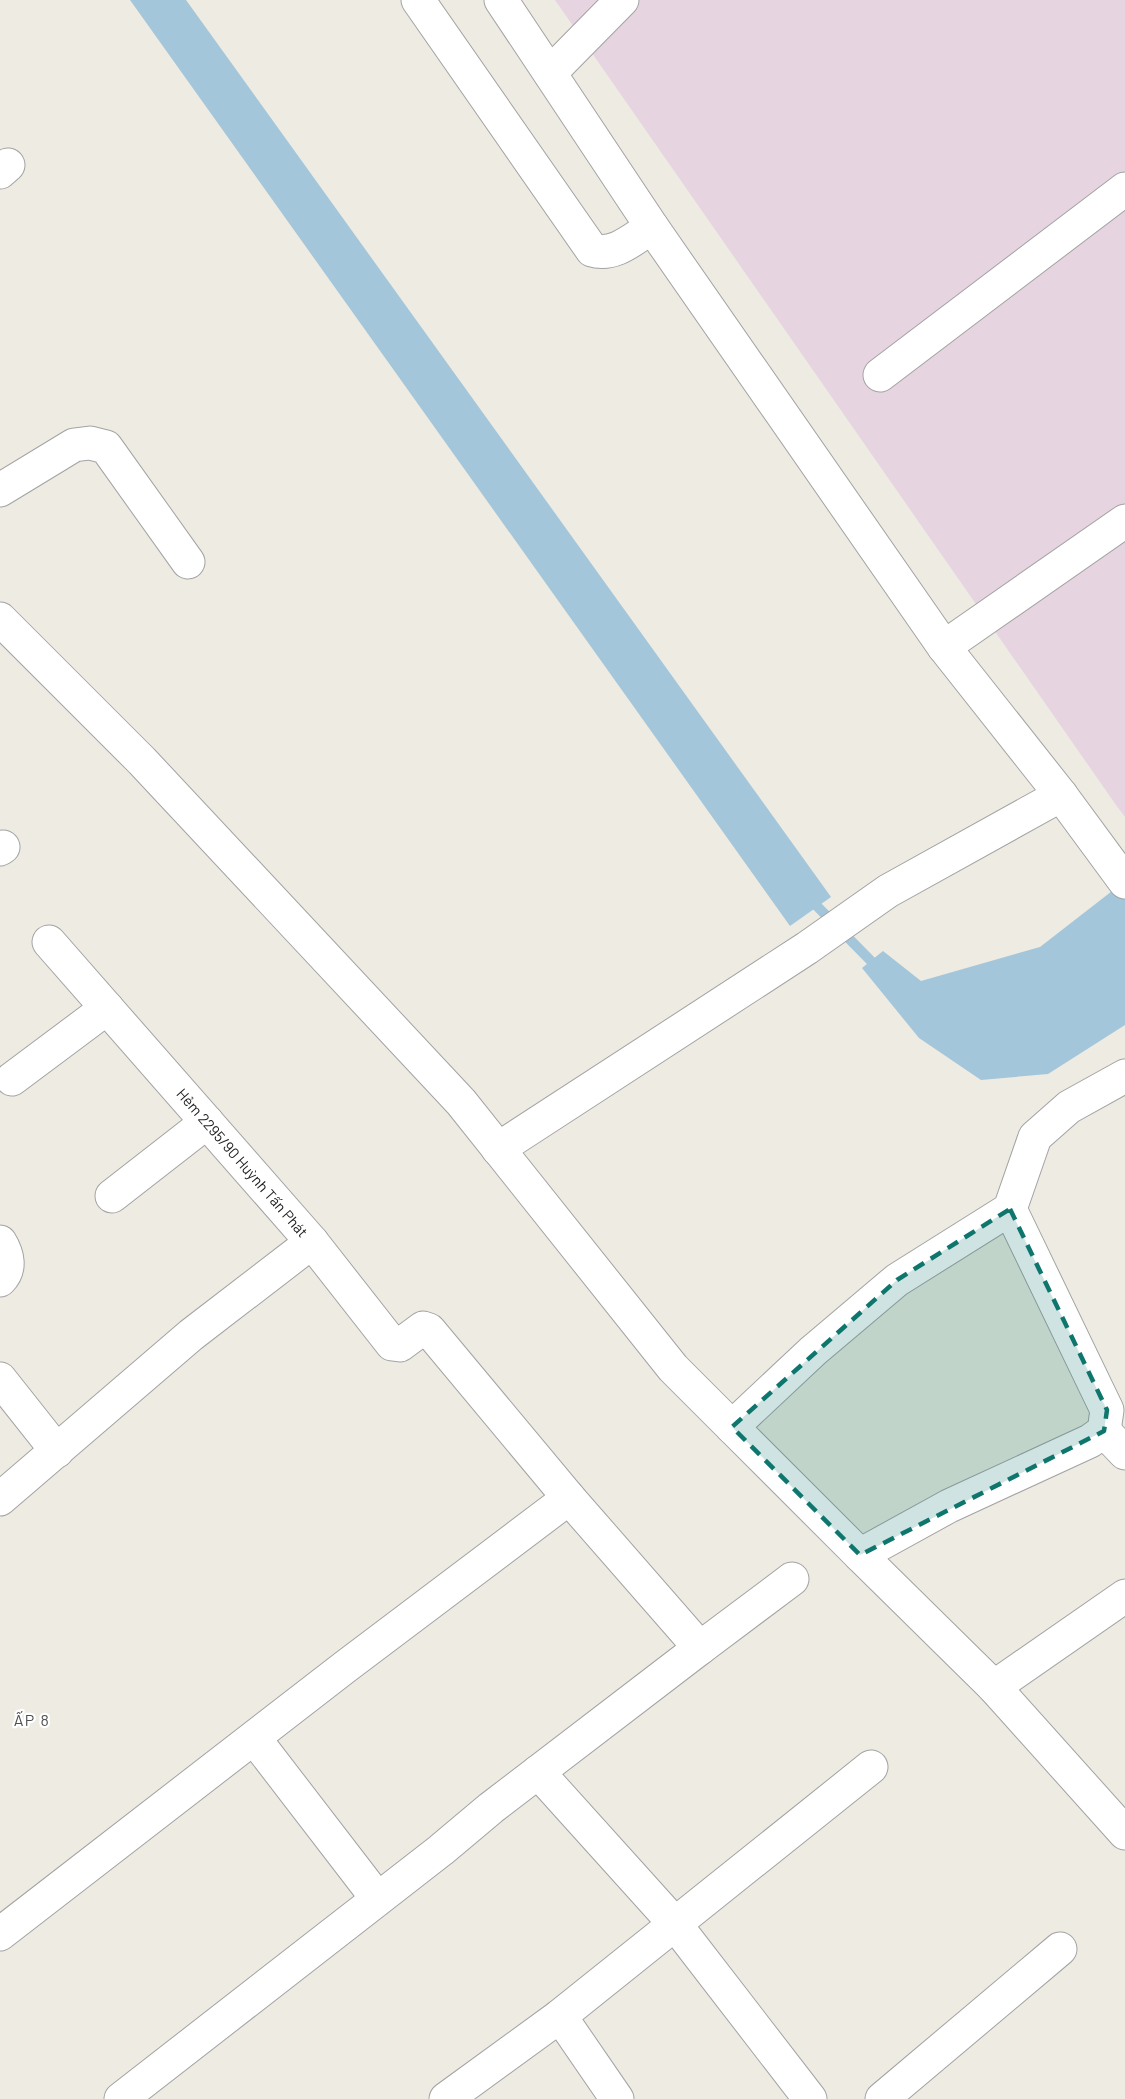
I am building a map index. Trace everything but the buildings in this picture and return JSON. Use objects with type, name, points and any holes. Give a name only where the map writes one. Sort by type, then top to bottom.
[{"type":"street","points":[[418,0],[592,250],[612,251],[652,228]]},
{"type":"street","points":[[501,0],[652,228],[944,647],[1061,795],[1125,882]]},
{"type":"street","points":[[550,73],[622,0]]},
{"type":"street","points":[[880,375],[1125,189]]},
{"type":"street","points":[[0,490],[74,446],[90,443],[106,447],[188,562]]},
{"type":"street","points":[[944,647],[1125,521]]},
{"type":"street","points":[[0,619],[142,761],[461,1102],[673,1368],[994,1687],[1125,1833]]},
{"type":"street","points":[[498,1149],[807,948],[888,891],[1061,795]]},
{"type":"street","name":"Hẻm 2295/90 Huỳnh Tấn Phát","points":[[0,1499],[191,1335],[312,1242],[49,942]]},
{"type":"street","points":[[12,1079],[107,1008]]},
{"type":"street","points":[[732,1427],[813,1351],[897,1280],[1010,1209],[1035,1137],[1068,1107],[1125,1076]]},
{"type":"street","points":[[112,1196],[207,1122]]},
{"type":"street","points":[[860,1555],[949,1506],[1090,1441],[1114,1442],[1107,1410],[1010,1209]]},
{"type":"street","points":[[0,1242],[8,1265],[0,1280]]},
{"type":"street","points":[[312,1242],[392,1344],[400,1345],[423,1329],[429,1330],[569,1498],[700,1648]]},
{"type":"street","points":[[0,1379],[57,1450]]},
{"type":"street","points":[[0,1934],[345,1667],[569,1498]]},
{"type":"street","points":[[121,2099],[538,1772],[792,1579]]},
{"type":"street","points":[[994,1687],[1125,1596]]},
{"type":"street","points":[[254,1738],[377,1898]]},
{"type":"street","points":[[446,2099],[560,2016],[871,1767]]},
{"type":"street","points":[[538,1772],[675,1924],[810,2099]]},
{"type":"street","points":[[882,2099],[1060,1949]]},
{"type":"street","points":[[560,2016],[617,2099]]},
{"type":"highlighted area","points":[[1010,1209],[1107,1410],[1104,1431],[860,1555],[732,1427],[897,1280]]},
{"type":"shaded area","points":[[555,0],[1125,0],[1125,817],[1116,805]]},
{"type":"water","points":[[130,0],[186,0],[831,897],[790,926]]},
{"type":"water","points":[[1125,881],[1125,1025],[1048,1074],[981,1080],[919,1038],[862,968],[883,951],[921,981],[1040,947]]},
{"type":"waterway","points":[[807,896],[871,961]]},
{"type":"district","name":"ẤP 8","points":[[32,1720]]}]
